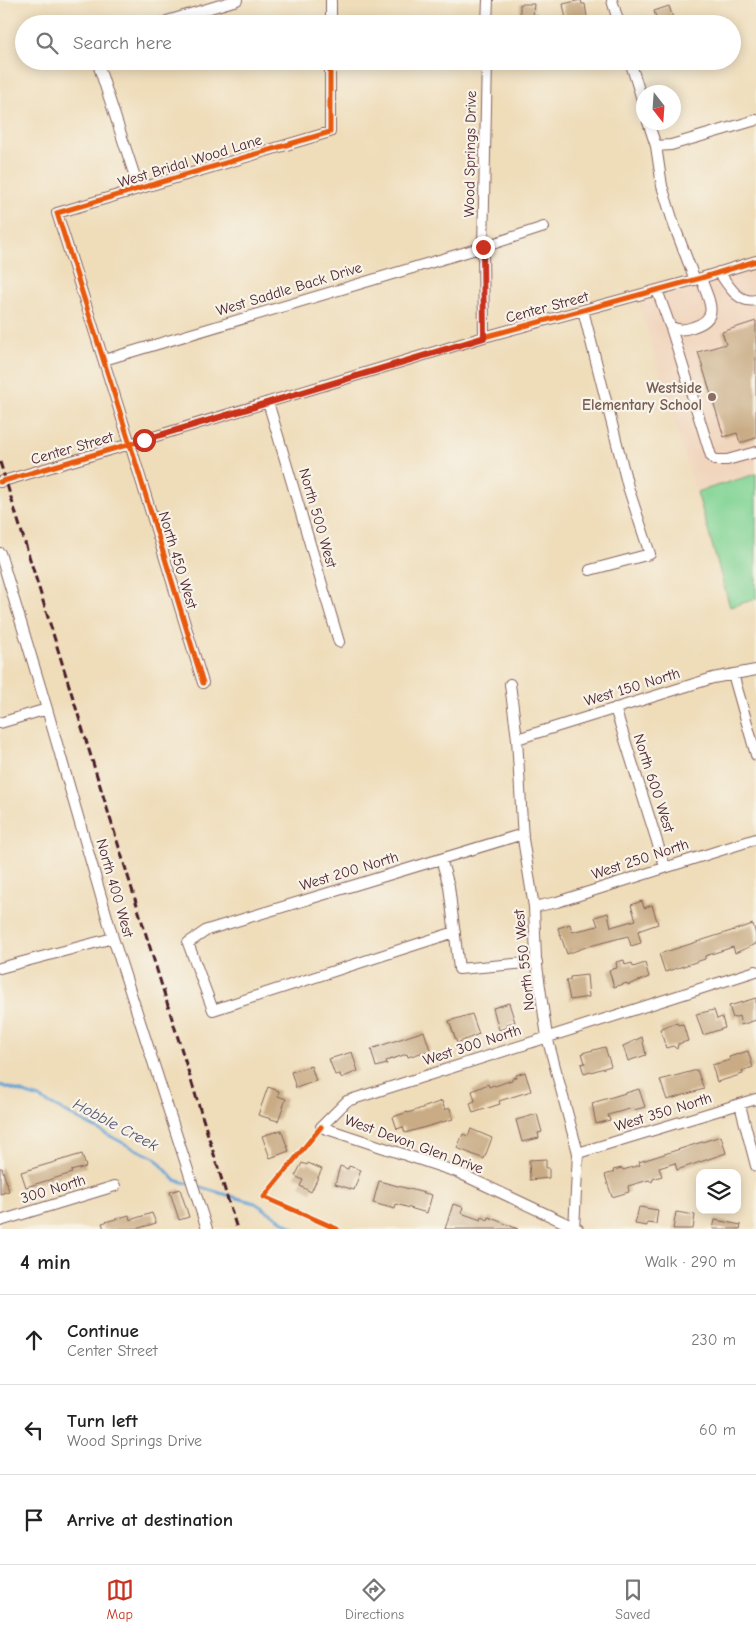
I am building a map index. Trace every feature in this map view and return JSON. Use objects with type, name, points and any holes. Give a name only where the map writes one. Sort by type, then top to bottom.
[{"type":"street","points":[[188,15],[237,0]]},
{"type":"street","points":[[331,0],[331,15]]},
{"type":"street","points":[[487,15],[488,0]]},
{"type":"street","points":[[612,0],[616,15]]},
{"type":"street","points":[[100,70],[139,189]]},
{"type":"street","name":"West Bridal Wood Lane","points":[[57,213],[330,132],[330,70]]},
{"type":"street","name":"Wood Springs Drive","points":[[484,338],[483,247],[486,70]]},
{"type":"street","points":[[633,70],[637,85]]},
{"type":"street","points":[[656,146],[671,145],[756,120]]},
{"type":"street","points":[[651,130],[656,146],[662,186],[674,225],[711,309],[709,319],[703,324],[685,330],[671,328]]},
{"type":"street","name":"North 450 West","points":[[57,213],[203,683]]},
{"type":"street","name":"West Saddle Back Drive","points":[[104,360],[544,227]]},
{"type":"street","name":"Center Street","points":[[0,482],[484,338],[698,279],[756,261]]},
{"type":"street","points":[[719,272],[728,285],[742,299],[756,300]]},
{"type":"street","points":[[657,290],[671,328],[711,456],[715,460],[727,460],[756,452]]},
{"type":"street","points":[[583,310],[628,487],[650,554],[590,570]]},
{"type":"street","name":"North 500 West","points":[[268,402],[339,642]]},
{"type":"street","name":"North 400 West","points":[[0,553],[113,938],[207,1229]]},
{"type":"street","name":"West 150 North","points":[[517,739],[713,678],[756,670]]},
{"type":"street","points":[[733,674],[756,755]]},
{"type":"street","name":"North 550 West","points":[[510,684],[517,739],[523,834],[534,907],[537,962],[547,1037],[578,1153],[576,1229]]},
{"type":"street","name":"North 600 West","points":[[615,708],[665,866]]},
{"type":"street","points":[[0,723],[47,709]]},
{"type":"street","name":"West 200 North","points":[[454,932],[213,1010],[188,943],[207,930],[523,834]]},
{"type":"street","name":"West 250 North","points":[[534,907],[557,902],[665,866],[756,839]]},
{"type":"street","points":[[441,859],[449,886],[459,969],[537,962]]},
{"type":"street","points":[[0,968],[113,938]]},
{"type":"street","name":"West 300 North","points":[[321,1127],[347,1101],[756,971]]},
{"type":"street","name":"West 350 North","points":[[578,1153],[756,1099]]},
{"type":"street","points":[[740,1105],[756,1166]]},
{"type":"street","name":"West Devon Glen Drive","points":[[321,1127],[457,1172],[576,1229]]},
{"type":"street","name":"300 North","points":[[0,1221],[114,1186]]},
{"type":"shaded area","name":"Westside Elementary School","points":[[756,270],[756,599],[730,607],[639,303]]},
{"type":"green space","points":[[756,474],[756,599],[730,607],[697,492]]},
{"type":"building","points":[[581,0],[582,4],[585,4],[587,15],[565,15],[563,4]]},
{"type":"building","points":[[520,4],[534,4],[533,15],[520,15]]},
{"type":"building","points":[[669,6],[672,15],[655,15],[654,11]]},
{"type":"building","points":[[756,321],[756,438],[740,443],[737,433],[724,437],[698,352],[726,344],[722,332]]},
{"type":"building","points":[[642,901],[644,908],[652,905],[658,924],[638,931],[641,943],[631,946],[628,936],[567,954],[558,928],[570,924],[572,932],[598,926],[595,917],[608,913],[611,927],[636,920],[631,905]]},
{"type":"building","points":[[753,924],[756,944],[735,953],[733,947],[705,956],[705,959],[665,972],[659,954]]},
{"type":"building","points":[[624,960],[625,965],[632,963],[633,967],[645,963],[649,977],[628,985],[627,983],[614,987],[609,970],[617,968],[616,962]]},
{"type":"building","points":[[587,975],[589,997],[570,1000],[566,980],[570,980],[570,977]]},
{"type":"building","points":[[756,998],[756,1020],[741,1025],[739,1016],[733,1018],[729,1006]]},
{"type":"building","points":[[509,1003],[515,1022],[507,1024],[508,1027],[499,1030],[493,1008]]},
{"type":"building","points":[[714,1010],[717,1019],[722,1017],[725,1028],[703,1035],[696,1014]]},
{"type":"building","points":[[472,1014],[479,1034],[457,1043],[449,1021]]},
{"type":"building","points":[[677,1022],[678,1025],[683,1024],[688,1041],[678,1044],[677,1049],[673,1046],[666,1048],[660,1029]]},
{"type":"building","points":[[424,1031],[430,1050],[408,1057],[407,1054],[386,1061],[387,1064],[376,1067],[371,1049]]},
{"type":"building","points":[[642,1037],[646,1055],[628,1061],[623,1046]]},
{"type":"building","points":[[605,1047],[611,1066],[584,1074],[581,1064],[585,1063],[582,1053]]},
{"type":"building","points":[[748,1051],[753,1067],[742,1071],[743,1074],[717,1082],[712,1065],[730,1060],[729,1057]]},
{"type":"building","points":[[352,1052],[358,1071],[341,1078],[340,1074],[335,1075],[329,1059]]},
{"type":"building","points":[[311,1066],[316,1081],[296,1088],[291,1072]]},
{"type":"building","points":[[697,1070],[704,1089],[667,1100],[660,1080]]},
{"type":"building","points":[[525,1072],[531,1091],[499,1101],[500,1104],[473,1113],[470,1103],[475,1101],[472,1091],[488,1084],[489,1087],[495,1086],[512,1080],[516,1075]]},
{"type":"building","points":[[268,1087],[279,1091],[278,1096],[286,1099],[278,1121],[258,1115]]},
{"type":"building","points":[[639,1089],[645,1107],[634,1110],[633,1108],[608,1115],[610,1120],[596,1124],[592,1103]]},
{"type":"building","points":[[442,1101],[445,1110],[450,1108],[453,1119],[405,1133],[403,1127],[397,1129],[393,1117]]},
{"type":"building","points":[[537,1114],[542,1132],[538,1133],[539,1138],[522,1142],[516,1120]]},
{"type":"building","points":[[471,1129],[492,1138],[484,1159],[457,1148],[463,1134],[468,1136]]},
{"type":"building","points":[[281,1130],[289,1151],[270,1158],[262,1136]]},
{"type":"building","points":[[721,1136],[726,1153],[677,1170],[675,1163],[659,1168],[662,1176],[653,1179],[652,1182],[649,1180],[628,1186],[629,1192],[612,1197],[605,1175],[614,1172],[613,1170],[622,1168],[623,1170],[640,1165],[639,1162]]},
{"type":"building","points":[[82,1154],[86,1167],[26,1187],[21,1172]]},
{"type":"building","points":[[546,1159],[546,1168],[549,1168],[549,1178],[530,1180],[529,1160]]},
{"type":"building","points":[[302,1163],[307,1165],[308,1163],[322,1169],[311,1192],[300,1186],[303,1180],[295,1176]]},
{"type":"building","points":[[340,1166],[348,1169],[349,1166],[361,1170],[354,1190],[335,1184]]},
{"type":"building","points":[[0,1168],[2,1168],[9,1191],[0,1194]]},
{"type":"building","points":[[379,1181],[432,1195],[427,1213],[396,1204],[395,1209],[373,1203]]},
{"type":"building","points":[[180,1189],[189,1217],[179,1220],[170,1192]]},
{"type":"building","points":[[453,1204],[463,1207],[461,1213],[481,1220],[482,1217],[488,1220],[489,1217],[518,1229],[445,1229]]},
{"type":"building","points":[[639,1207],[658,1210],[656,1224],[647,1223],[647,1226],[635,1224]]},
{"type":"building","points":[[676,1212],[695,1215],[693,1229],[673,1229]]},
{"type":"building","points":[[152,1213],[156,1223],[136,1229],[104,1229],[102,1223],[129,1215],[130,1220]]},
{"type":"building","points":[[715,1220],[741,1225],[740,1229],[713,1229]]},
{"type":"waterway","name":"Hobble Creek","points":[[0,1085],[39,1098],[155,1158],[175,1180],[190,1184]]},
{"type":"waterway","name":"Hobble Creek","points":[[196,1186],[255,1203],[295,1229]]},
{"type":"railway","points":[[0,462],[237,1229]]},
{"type":"cycle path","points":[[203,683],[57,213],[330,132],[330,70]]},
{"type":"cycle path","points":[[0,482],[484,337],[701,278],[756,261]]},
{"type":"cycle path","points":[[321,1127],[264,1197],[337,1229]]},
{"type":"place","name":"Westside Elementary School","points":[[712,397]]},
{"type":"route","points":[[144,440],[484,338],[483,247]]}]
